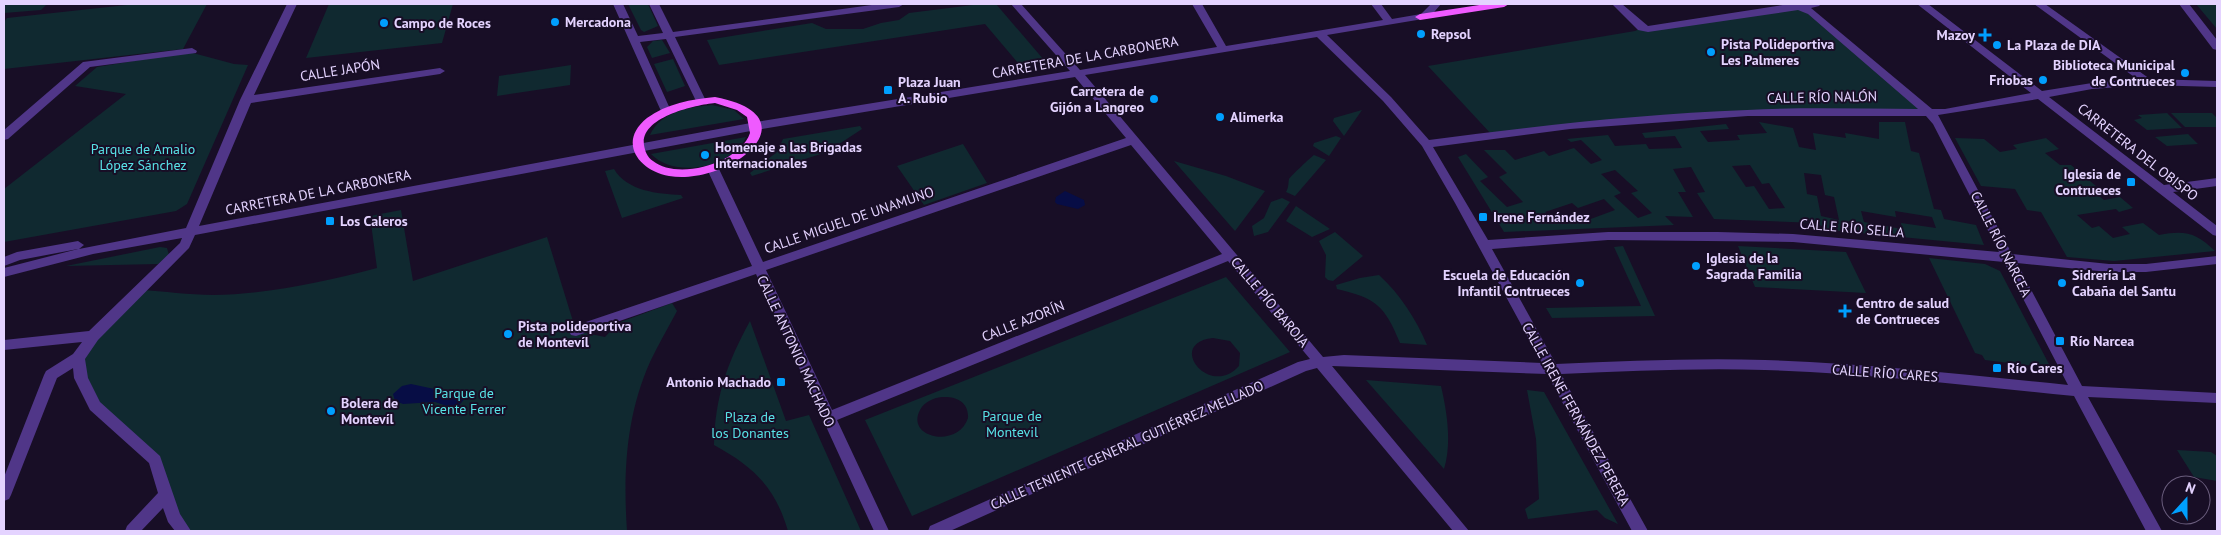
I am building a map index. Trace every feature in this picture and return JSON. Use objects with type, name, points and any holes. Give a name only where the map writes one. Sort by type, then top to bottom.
[{"type":"main road","points":[[1423,17],[1504,4]]},
{"type":"main road","points":[[701,101],[733,103],[752,116],[756,126],[751,144],[742,154],[712,169],[690,174],[666,172],[650,165],[642,157],[638,147],[644,130],[652,120],[666,111],[687,103],[701,101]]},
{"type":"street","points":[[4,495],[51,375],[78,358],[93,336],[186,245],[245,100],[292,4]]},
{"type":"street","points":[[618,4],[666,111]]},
{"type":"street","points":[[654,4],[701,101]]},
{"type":"street","points":[[634,40],[899,4]]},
{"type":"street","name":"CALLE PÍO BAROJA","points":[[1016,4],[1078,74],[1462,531]]},
{"type":"street","points":[[1197,4],[1223,49]]},
{"type":"street","points":[[1376,4],[1389,22]]},
{"type":"street","points":[[1423,17],[1436,4]]},
{"type":"street","points":[[1617,4],[1642,28],[1648,29],[1797,5],[1816,4]]},
{"type":"street","name":"CARRETERA DEL OBISPO","points":[[1922,4],[2217,232]]},
{"type":"street","points":[[2039,4],[2147,82]]},
{"type":"street","points":[[2184,4],[2217,45]]},
{"type":"street","name":"CALLE RÍO NARCEA","points":[[1797,5],[1812,12],[1930,113],[1938,123],[2078,391],[2154,531]]},
{"type":"street","name":"CARRETERA DE LA CARBONERA","points":[[756,126],[1423,17]]},
{"type":"street","name":"CALLE IRENE FERNÁNDEZ PERERA","points":[[1319,33],[1387,99],[1426,144],[1484,245],[1640,531]]},
{"type":"street","points":[[4,136],[87,64],[192,51]]},
{"type":"street","name":"CALLE JAPÓN","points":[[245,100],[440,70]]},
{"type":"street","name":"CALLE RÍO NALÓN","points":[[1426,144],[1570,125],[1678,117],[1862,111],[1930,113],[2092,86],[2147,82],[2217,84]]},
{"type":"street","points":[[638,147],[756,126]]},
{"type":"street","name":"CALLE MIGUEL DE UNAMUNO","points":[[576,331],[1132,140]]},
{"type":"street","name":"CARRETERA DE LA CARBONERA","points":[[4,272],[120,245],[638,147]]},
{"type":"street","name":"CALLE ANTONIO MACHADO","points":[[712,169],[881,531]]},
{"type":"street","points":[[2162,189],[2217,182]]},
{"type":"street","name":"CALLE RÍO SELLA","points":[[1484,245],[1608,236],[1718,236],[1793,238],[2108,268],[2146,268],[2217,260]]},
{"type":"street","points":[[4,262],[17,256],[100,241],[120,245]]},
{"type":"street","name":"CALLE AZORÍN","points":[[827,418],[1231,256]]},
{"type":"street","points":[[4,345],[93,336]]},
{"type":"street","points":[[78,358],[81,378],[95,406],[155,460],[173,518],[184,531]]},
{"type":"street","name":"CALLE TENIENTE GENERAL GUTIÉRREZ MELLADO","points":[[935,531],[1303,366],[1344,360],[1551,369]]},
{"type":"street","name":"CALLE RÍO CARES","points":[[1551,369],[1654,365],[1764,365],[1897,373],[2078,391],[2217,398]]},
{"type":"street","points":[[132,531],[167,494]]},
{"type":"green space","points":[[4,4],[47,4],[41,10],[4,13]]},
{"type":"green space","points":[[136,4],[207,4],[183,49],[4,69],[4,22],[7,18]]},
{"type":"green space","name":"Campo de Roces","points":[[329,4],[453,4],[442,43],[306,58]]},
{"type":"green space","points":[[628,4],[648,4],[658,26],[644,32],[641,30]]},
{"type":"green space","points":[[981,4],[996,4],[1044,60],[1018,63],[985,24],[719,65],[707,40],[812,23],[826,29],[863,29],[899,20],[909,13]]},
{"type":"green space","points":[[2196,4],[2217,4],[2217,29]]},
{"type":"green space","points":[[1801,7],[1930,113],[1748,113],[1492,135],[1428,66],[1635,31],[1642,28]]},
{"type":"green space","points":[[662,40],[670,53],[652,58],[647,47],[653,41]]},
{"type":"green space","name":"Parque de Amalio López Sánchez","points":[[193,53],[234,64],[248,65],[187,204],[176,211],[4,242],[4,189],[126,94],[75,86],[97,67]]},
{"type":"green space","points":[[673,59],[685,86],[667,92],[654,64]]},
{"type":"green space","points":[[571,65],[570,85],[497,96],[499,76]]},
{"type":"green space","points":[[712,105],[734,110],[744,119],[650,135],[661,121],[676,112]]},
{"type":"green space","points":[[1362,110],[1344,136],[1333,121],[1334,118]]},
{"type":"green space","points":[[2167,113],[2182,128],[2147,130],[2134,120],[2142,118],[2138,115]]},
{"type":"green space","points":[[2171,113],[2212,113],[2217,118],[2217,127],[2185,127]]},
{"type":"green space","points":[[1759,122],[1793,128],[1799,147],[1816,150],[1813,133],[1846,138],[1845,133],[1879,139],[1879,122],[1905,122],[1911,151],[1919,153],[1934,209],[1941,210],[1944,219],[1976,225],[1984,245],[1829,230],[1816,223],[1714,219],[1697,193],[1705,192],[1691,167],[1673,169],[1686,192],[1678,192],[1693,217],[1665,216],[1674,225],[1504,232],[1458,157],[1466,154],[1488,177],[1480,181],[1507,207],[1523,202],[1499,177],[1507,173],[1484,150],[1505,150],[1515,160],[1544,151],[1549,156],[1574,148],[1591,164],[1602,160],[1581,140],[1571,142],[1567,139],[1608,135],[1615,146],[1646,144],[1649,149],[1682,148],[1675,136],[1645,138],[1642,133],[1726,124],[1729,129],[1700,131],[1708,142],[1740,140],[1737,135],[1767,133]],"holes":[[[1750,165],[1762,184],[1769,183],[1785,208],[1769,209],[1754,186],[1746,187],[1732,166]],[[1615,170],[1638,191],[1631,193],[1652,213],[1638,218],[1614,196],[1621,193],[1601,174]],[[1804,173],[1821,175],[1825,195],[1834,197],[1839,220],[1821,216],[1817,196],[1807,194]],[[1604,199],[1615,210],[1588,220],[1582,214],[1556,223],[1545,212],[1572,203],[1578,208]],[[1861,211],[1896,217],[1895,211],[1932,217],[1936,228],[1901,223],[1902,229],[1864,222]]]},
{"type":"green space","points":[[860,126],[862,129],[827,152],[752,176],[750,173],[777,152],[783,139]]},
{"type":"green space","points":[[2188,134],[2198,144],[2167,146],[2155,137]]},
{"type":"green space","points":[[1336,136],[1341,138],[1329,156],[1313,146],[1314,143]]},
{"type":"green space","points":[[746,137],[739,148],[729,156],[716,163],[702,167],[674,166],[661,162],[651,154]]},
{"type":"green space","points":[[1955,138],[1984,139],[2000,152],[2017,149],[2013,145],[2046,138],[2059,149],[2045,153],[2060,165],[2071,165],[2096,186],[2089,188],[2104,200],[2120,197],[2133,208],[2119,212],[2116,209],[2077,215],[2092,228],[2099,226],[2113,238],[2130,234],[2122,227],[2143,223],[2159,235],[2190,234],[2202,240],[2215,251],[2114,261],[2067,257],[2041,212],[2027,210],[2015,189],[1981,186]]},
{"type":"green space","points":[[963,144],[987,183],[924,205],[897,166]]},
{"type":"green space","points":[[1314,155],[1326,160],[1295,196],[1286,192],[1289,179]]},
{"type":"green space","points":[[1174,161],[1226,176],[1265,191],[1235,231]]},
{"type":"green space","points":[[614,169],[635,187],[663,194],[681,195],[683,198],[622,218],[605,171]]},
{"type":"green space","points":[[1282,198],[1290,202],[1268,232],[1254,236],[1252,226],[1264,218],[1271,202]]},
{"type":"green space","points":[[1296,206],[1330,229],[1312,237],[1286,221]]},
{"type":"green space","name":"Parque de Vicente Ferrer","points":[[401,210],[413,281],[547,237],[576,331],[605,337],[618,323],[672,303],[677,311],[650,362],[642,382],[631,424],[626,466],[627,531],[184,531],[173,517],[155,460],[95,406],[78,358],[140,290],[204,295],[234,294],[275,290],[377,268],[370,216]]},
{"type":"green space","points":[[1335,232],[1363,256],[1333,281],[1325,277],[1326,255],[1319,241]]},
{"type":"green space","points":[[1623,246],[1655,316],[1552,318],[1546,308],[1641,306],[1614,247]]},
{"type":"green space","points":[[1738,246],[1846,252],[1866,293],[1755,287]]},
{"type":"green space","points":[[160,247],[167,248],[169,255],[158,264],[66,266]]},
{"type":"green space","points":[[1929,258],[1985,264],[2000,271],[2051,368],[1985,360],[1982,355],[1975,353]]},
{"type":"green space","points":[[1379,275],[1407,307],[1427,345],[1400,343],[1395,330],[1378,306],[1361,296],[1337,289],[1336,285]]},
{"type":"green space","name":"Parque de Montevil","points":[[1226,277],[1290,352],[912,516],[865,420]],"holes":[[[1213,338],[1230,341],[1240,353],[1239,366],[1228,374],[1216,376],[1205,373],[1192,358],[1193,349],[1199,342]],[[942,397],[961,401],[968,412],[968,418],[962,428],[954,434],[935,436],[926,433],[920,427],[917,420],[920,410],[926,403],[932,399]]]},
{"type":"green space","name":"Plaza de los Donantes","points":[[750,321],[786,421],[809,415],[861,531],[788,531],[777,502],[761,480],[752,470],[714,445],[717,411],[724,381],[735,351]]},
{"type":"green space","points":[[1366,380],[1441,386],[1447,417],[1448,438],[1444,469]]},
{"type":"green space","points":[[1527,390],[1544,392],[1618,524],[1605,518],[1597,510],[1528,519],[1525,509],[1539,499],[1536,439]]},
{"type":"green space","points":[[2177,450],[2211,452],[2217,456],[2217,481],[2211,480],[2211,475],[2193,475]]},
{"type":"shaded area","points":[[1065,191],[1084,200],[1085,205],[1078,209],[1057,204],[1055,202],[1056,197]]},
{"type":"shaded area","points":[[411,384],[467,396],[456,409],[435,402],[403,404],[395,401],[393,394],[402,386]]},
{"type":"place","name":"Mercadona","points":[[555,22]]},
{"type":"place","name":"Campo de Roces","points":[[384,23]]},
{"type":"place","name":"Repsol","points":[[1421,34]]},
{"type":"place","name":"Mazoy","points":[[1985,35]]},
{"type":"place","name":"La Plaza de DIA","points":[[1997,45]]},
{"type":"place","name":"Pista Polideportiva Les Palmeres","points":[[1711,52]]},
{"type":"place","name":"Biblioteca Municipal de Contrueces","points":[[2185,73]]},
{"type":"place","name":"Friobas","points":[[2043,80]]},
{"type":"place","name":"Plaza Juan A. Rubio","points":[[888,90]]},
{"type":"place","name":"Carretera de Gijón a Langreo","points":[[1154,99]]},
{"type":"place","name":"Alimerka","points":[[1220,117]]},
{"type":"place","name":"Homenaje a las Brigadas Internacionales","points":[[705,155]]},
{"type":"place","name":"Iglesia de Contrueces","points":[[2131,182]]},
{"type":"place","name":"Irene Fernández","points":[[1483,217]]},
{"type":"place","name":"Los Caleros","points":[[330,221]]},
{"type":"place","name":"Iglesia de la Sagrada Familia","points":[[1696,266]]},
{"type":"place","name":"Escuela de Educación Infantil Contrueces","points":[[1580,283]]},
{"type":"place","name":"Sidrería La Cabaña del Santu","points":[[2062,283]]},
{"type":"place","name":"Centro de salud de Contrueces","points":[[1845,311]]},
{"type":"place","name":"Pista polideportiva de Montevíl","points":[[508,334]]},
{"type":"place","name":"Río Narcea","points":[[2060,341]]},
{"type":"place","name":"Río Cares","points":[[1997,368]]},
{"type":"place","name":"Antonio Machado","points":[[781,382]]},
{"type":"place","name":"Bolera de Montevíl","points":[[331,411]]}]
